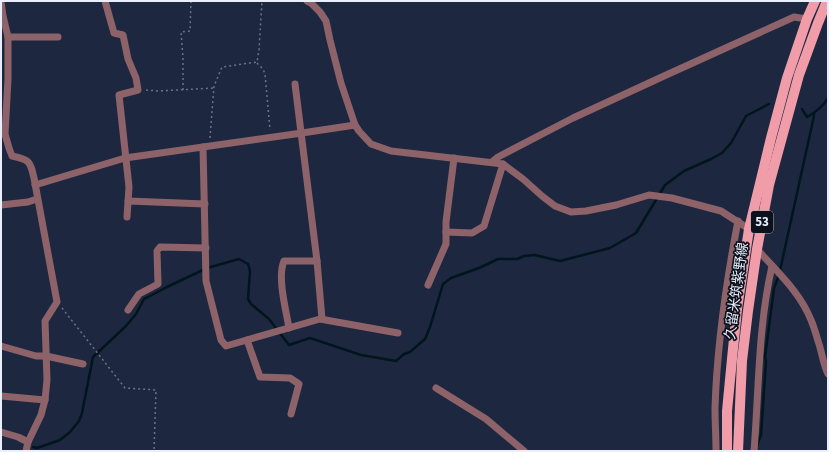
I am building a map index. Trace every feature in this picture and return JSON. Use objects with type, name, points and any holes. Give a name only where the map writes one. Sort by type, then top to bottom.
[{"type":"main road","name":"久留米筑紫野線","points":[[727,451],[728,410],[732,359],[737,310],[749,229],[770,138],[787,78],[816,1]]},
{"type":"main road","name":"久留米筑紫野線","points":[[738,451],[742,361],[757,249],[769,185],[799,75],[827,1]]},
{"type":"street","points":[[105,1],[114,33],[123,35],[128,59],[136,78],[138,90],[119,95],[129,187],[127,217]]},
{"type":"street","points":[[307,1],[320,12],[326,21],[341,83],[355,124],[359,131],[372,144],[391,150],[503,164],[555,206],[571,212],[586,212],[649,195],[672,198],[721,211],[749,229]]},
{"type":"street","points":[[1,2],[8,37],[8,78],[5,134],[12,156],[28,160],[31,165],[57,302],[45,321],[47,380],[45,400],[41,414],[28,442],[26,451]]},
{"type":"street","points":[[492,162],[498,157],[573,118],[794,17],[808,19]]},
{"type":"street","points":[[8,37],[58,37]]},
{"type":"street","points":[[295,84],[317,261],[322,319]]},
{"type":"street","points":[[35,185],[125,158],[302,134],[355,124]]},
{"type":"street","points":[[207,146],[205,204],[206,281],[221,340],[226,346],[320,319],[398,333]]},
{"type":"street","points":[[428,285],[446,244],[446,222],[454,158]]},
{"type":"street","points":[[446,232],[472,233],[484,226],[503,164]]},
{"type":"street","points":[[1,205],[28,202],[37,199]]},
{"type":"street","points":[[128,201],[205,204]]},
{"type":"street","points":[[716,451],[715,410],[718,361],[731,257],[738,221]]},
{"type":"street","points":[[128,310],[138,294],[158,284],[157,251],[160,247],[206,248]]},
{"type":"street","points":[[757,249],[786,280],[800,299],[810,319],[828,374]]},
{"type":"street","points":[[289,328],[282,285],[282,266],[284,261],[317,261]]},
{"type":"street","points":[[754,451],[766,290],[772,266]]},
{"type":"street","points":[[247,340],[260,377],[290,378],[299,384],[291,414]]},
{"type":"street","points":[[1,346],[36,356],[46,356],[83,364]]},
{"type":"street","points":[[436,388],[486,419],[524,451]]},
{"type":"street","points":[[1,396],[45,400]]},
{"type":"street","points":[[1,432],[18,437],[28,442]]},
{"type":"path","points":[[183,90],[181,32],[190,31],[191,1]]},
{"type":"path","points":[[257,62],[262,1]]},
{"type":"path","points":[[207,146],[214,88],[222,67],[257,62]]},
{"type":"path","points":[[257,62],[265,74],[271,138]]},
{"type":"path","points":[[138,90],[158,91],[214,88]]},
{"type":"path","points":[[57,302],[125,388],[156,390],[154,451]]},
{"type":"waterway","points":[[802,109],[807,117],[819,109],[828,98]]},
{"type":"waterway","points":[[33,447],[37,448],[60,440],[70,432],[79,421],[82,413],[93,357],[126,326],[136,314],[144,299],[207,268],[239,259],[248,264],[250,272],[248,299],[251,304],[269,319],[289,345],[310,338],[361,355],[396,361],[404,354],[410,352],[425,339],[443,284],[451,278],[479,268],[498,259],[517,259],[524,256],[535,255],[560,261],[610,248],[636,233],[665,185],[684,171],[722,153],[731,143],[746,116],[769,104]]},
{"type":"waterway","points":[[757,445],[761,435],[766,361],[765,357],[774,288],[779,275],[814,114]]}]
